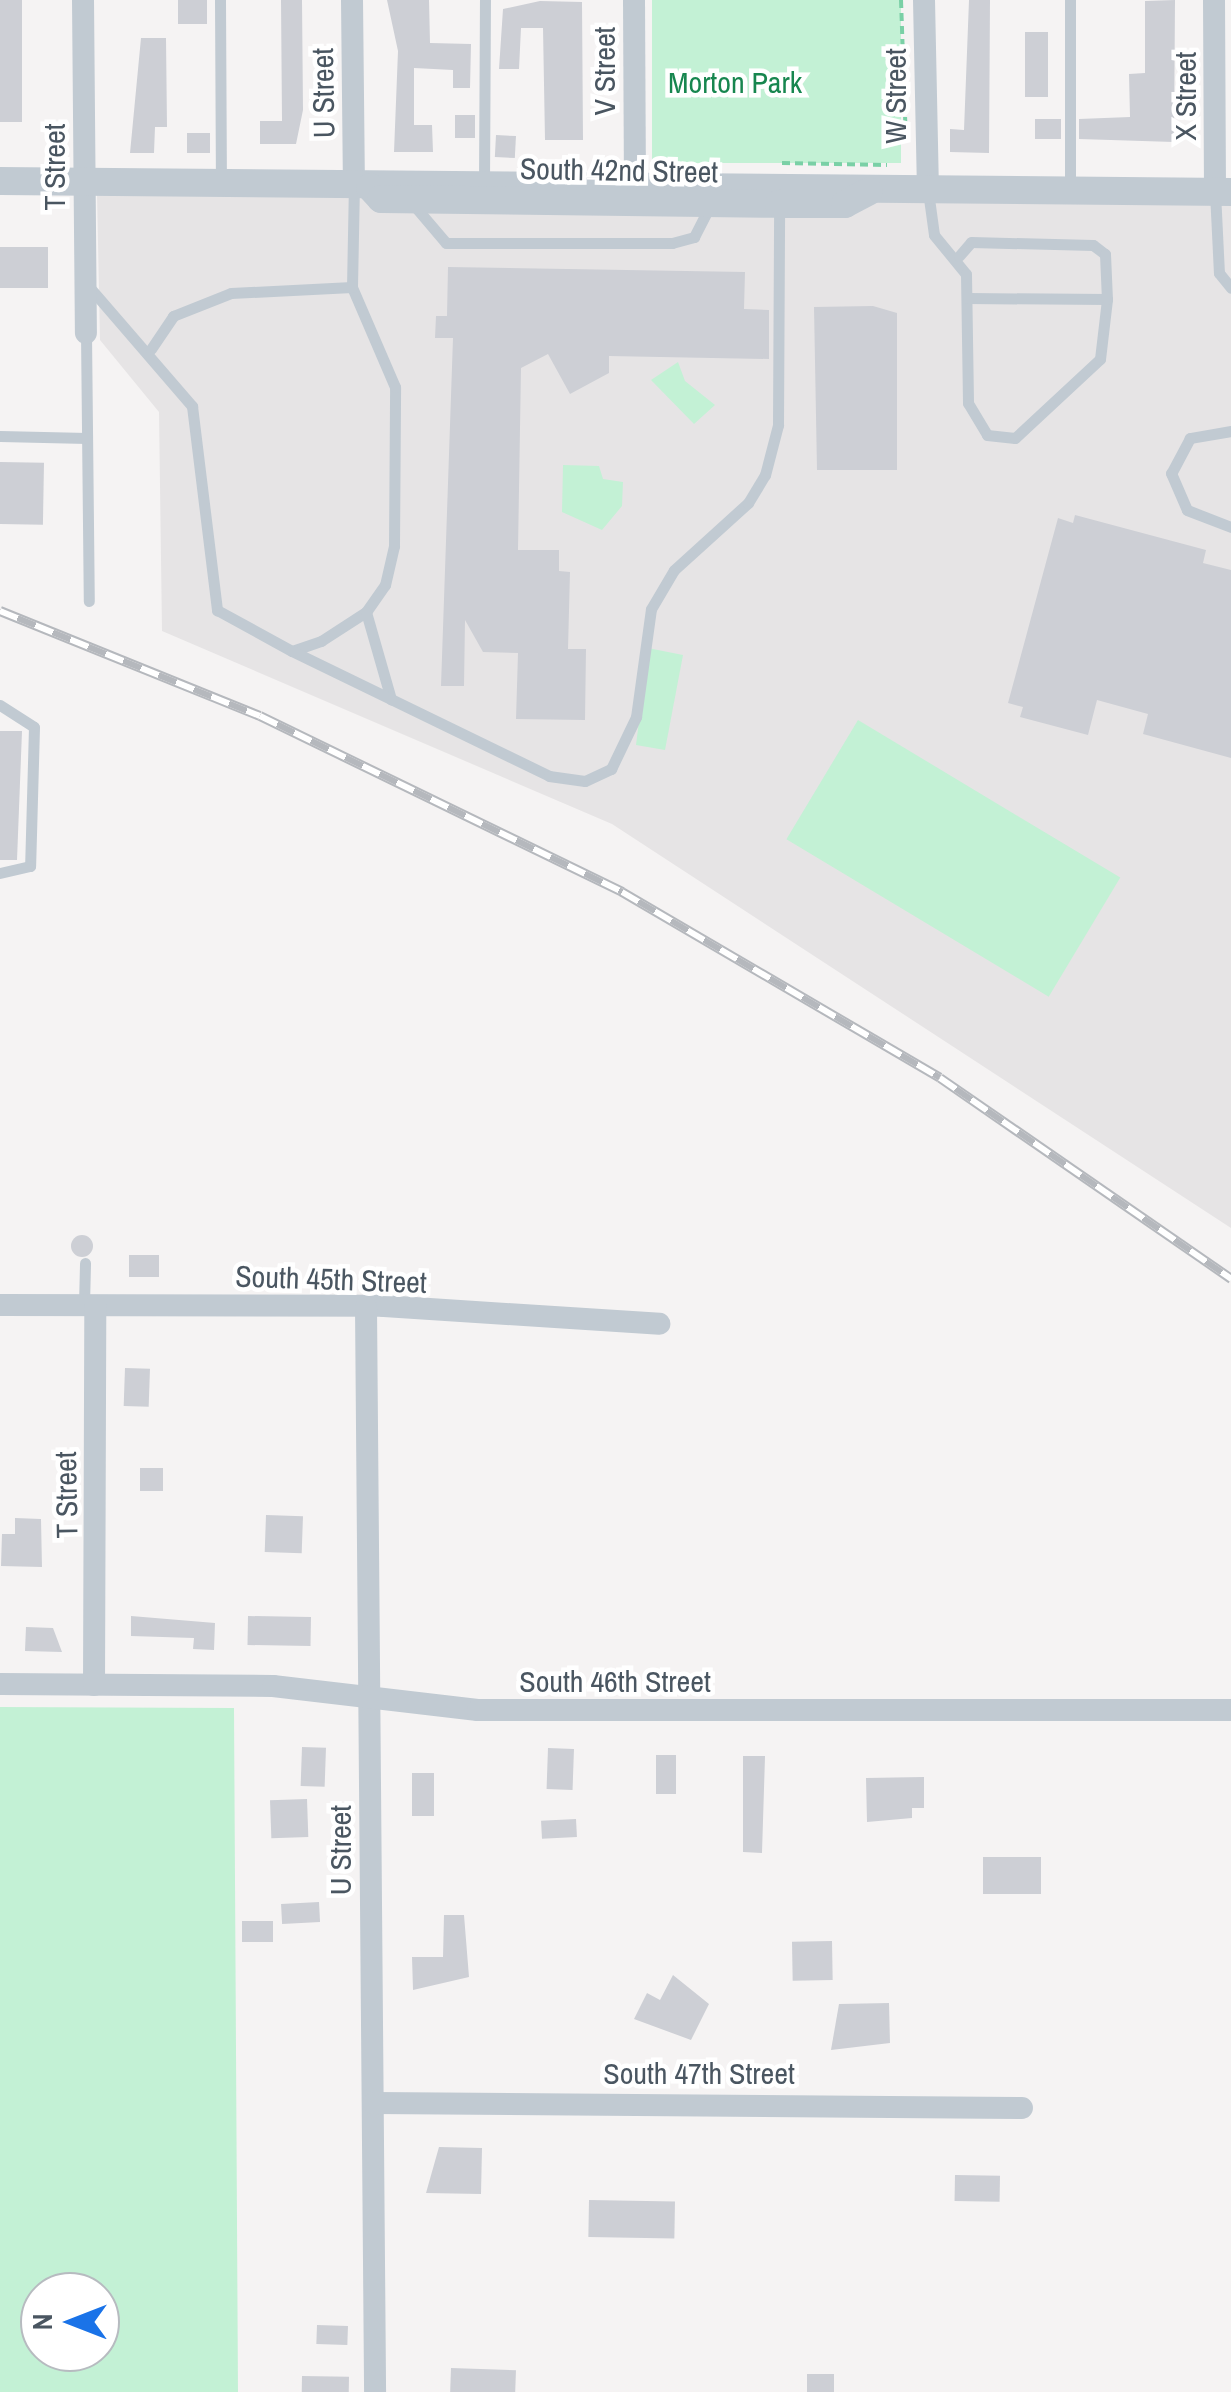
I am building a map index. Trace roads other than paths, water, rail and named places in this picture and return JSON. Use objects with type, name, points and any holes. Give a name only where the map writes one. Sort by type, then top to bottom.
[{"type":"street","name":"T Street","points":[[83,0],[86,333]]},
{"type":"street","name":"U Street","points":[[352,0],[362,186]]},
{"type":"street","name":"V Street","points":[[634,0],[635,192]]},
{"type":"street","name":"W Street","points":[[924,0],[928,191]]},
{"type":"street","name":"X Street","points":[[1214,0],[1223,192]]},
{"type":"street","name":"South 42nd Street","points":[[0,181],[780,194],[845,204],[871,177],[928,191],[1223,192]]},
{"type":"street","name":"South 42nd Street","points":[[362,186],[381,199],[409,200],[484,191]]},
{"type":"street","name":"South 42nd Street","points":[[635,192],[710,203],[780,194]]},
{"type":"street","name":"South 45th Street","points":[[0,1304],[366,1307],[659,1324]]},
{"type":"street","name":"T Street","points":[[90,1305],[94,1685]]},
{"type":"street","name":"U Street","points":[[366,1307],[376,2392]]},
{"type":"street","name":"South 46th Street","points":[[0,1684],[274,1686],[498,1710],[1231,1710]]},
{"type":"street","name":"South 47th Street","points":[[374,2102],[1022,2108]]},
{"type":"lane","points":[[220,0],[220,185]]},
{"type":"lane","points":[[484,191],[485,0]]},
{"type":"lane","points":[[1070,0],[1070,189]]},
{"type":"lane","points":[[292,651],[366,612],[385,585],[394,546],[395,386],[352,287],[362,186]]},
{"type":"lane","points":[[928,191],[934,235],[958,256],[968,298],[968,403],[981,430],[1004,440],[1030,430],[1100,359],[1108,266],[1093,245],[971,242],[958,256]]},
{"type":"lane","points":[[1223,192],[1219,273],[1231,288]]},
{"type":"lane","points":[[85,282],[177,380],[202,438],[216,610],[549,776],[585,781],[611,769],[636,717],[650,608],[674,570],[748,504],[765,475],[778,425],[780,194]]},
{"type":"lane","points":[[409,200],[446,243],[672,244],[694,237],[710,203]]},
{"type":"lane","points":[[150,350],[173,316],[231,293],[352,287]]},
{"type":"lane","points":[[968,298],[1107,299]]},
{"type":"lane","points":[[86,333],[89,601]]},
{"type":"lane","points":[[1231,431],[1190,438],[1170,472],[1187,510],[1231,527]]},
{"type":"lane","points":[[0,436],[87,438]]},
{"type":"lane","points":[[366,612],[391,699]]},
{"type":"lane","points":[[0,705],[34,727],[30,866],[0,873]]},
{"type":"lane","points":[[84,1263],[90,1305]]},
{"type":"railway","points":[[0,611],[260,716],[622,892],[940,1078],[1231,1279]]},
{"type":"park label","name":"Morton Park","points":[[735,82]]}]
